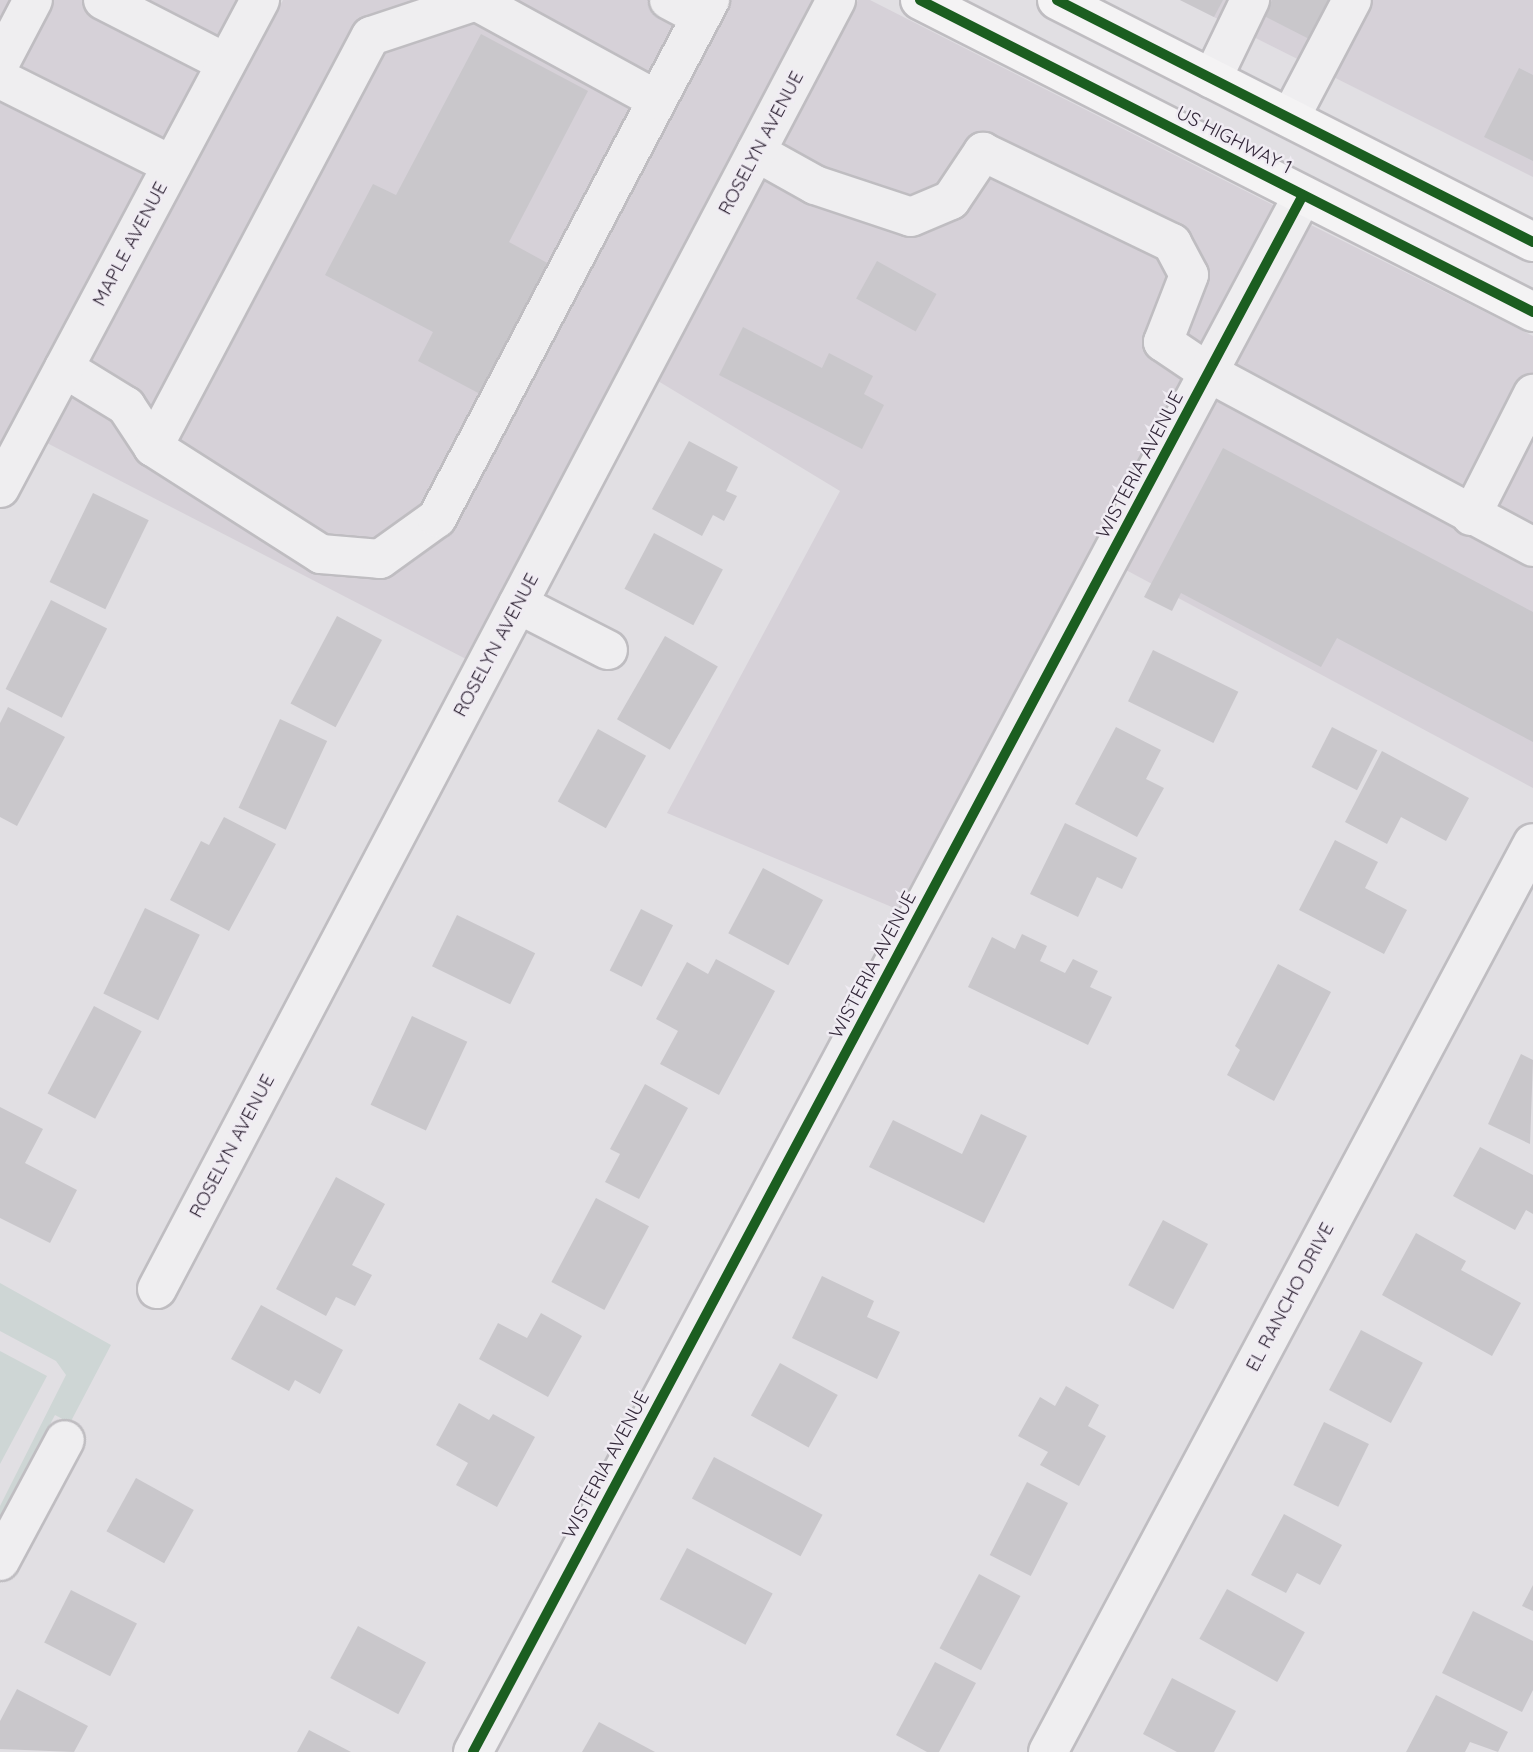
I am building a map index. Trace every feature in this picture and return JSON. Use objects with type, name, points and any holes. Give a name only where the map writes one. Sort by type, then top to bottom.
[{"type":"main road","name":"US HIGHWAY 1","points":[[920,0],[1533,312]]},
{"type":"main road","points":[[1057,0],[1533,242]]},
{"type":"main road","points":[[1476,283],[1533,285]]},
{"type":"street","points":[[0,63],[33,0]]},
{"type":"street","points":[[103,0],[226,63]]},
{"type":"street","name":"MAPLE AVENUE","points":[[0,488],[260,0]]},
{"type":"street","name":"ROSELYN AVENUE","points":[[157,1289],[836,0]]},
{"type":"street","points":[[1212,79],[1250,0]]},
{"type":"street","points":[[1290,118],[1352,0]]},
{"type":"street","points":[[153,447],[371,36],[476,1],[657,100]]},
{"type":"street","points":[[64,368],[126,406],[153,447],[321,554],[380,559],[437,518],[657,100],[693,6]]},
{"type":"street","points":[[0,79],[172,165]]},
{"type":"street","points":[[756,152],[815,185],[911,218],[951,200],[983,152],[1172,243],[1189,275],[1163,342],[1209,373],[1533,548]]},
{"type":"street","name":"WISTERIA AVENUE","points":[[473,1752],[1303,195]]},
{"type":"street","points":[[1471,516],[1533,394]]},
{"type":"street","points":[[518,604],[608,650]]},
{"type":"street","name":"EL RANCHO DRIVE","points":[[1048,1752],[1533,843]]},
{"type":"street","points":[[0,1562],[65,1440]]},
{"type":"shaded area","points":[[0,0],[237,0],[0,445]]},
{"type":"shaded area","points":[[283,0],[813,0],[466,659],[47,443]]},
{"type":"shaded area","points":[[858,0],[870,0],[1275,206],[899,910],[667,813],[840,491],[658,381]]},
{"type":"shaded area","points":[[1180,0],[1533,0],[1533,177]]},
{"type":"shaded area","points":[[1311,225],[1533,336],[1533,788],[1126,570]]},
{"type":"shaded area","points":[[0,1283],[111,1345],[70,1423],[55,1415],[0,1518],[0,1506],[66,1375],[56,1361],[0,1331]]},
{"type":"shaded area","points":[[0,1351],[47,1376],[0,1464]]},
{"type":"building","points":[[1180,0],[1223,0],[1214,17]]},
{"type":"building","points":[[1272,0],[1334,0],[1313,41],[1264,16]]},
{"type":"building","points":[[481,34],[588,91],[509,242],[551,265],[482,395],[418,361],[433,332],[325,275],[373,184],[396,195]]},
{"type":"building","points":[[1519,68],[1533,75],[1533,161],[1484,137]]},
{"type":"building","points":[[877,261],[936,294],[916,332],[856,299]]},
{"type":"building","points":[[743,327],[822,368],[829,353],[873,376],[864,394],[884,405],[862,449],[719,375]]},
{"type":"building","points":[[689,441],[738,467],[726,491],[737,496],[724,521],[713,515],[702,536],[652,509]]},
{"type":"building","points":[[1223,448],[1533,612],[1533,742],[1337,638],[1321,667],[1181,593],[1172,611],[1144,597]]},
{"type":"building","points":[[93,493],[149,520],[105,609],[50,582]]},
{"type":"building","points":[[654,533],[723,570],[693,625],[624,589]]},
{"type":"building","points":[[51,600],[107,629],[62,718],[6,689]]},
{"type":"building","points":[[337,616],[382,640],[336,727],[291,703]]},
{"type":"building","points":[[665,636],[718,666],[670,750],[617,719]]},
{"type":"building","points":[[1153,650],[1238,692],[1213,743],[1128,701]]},
{"type":"building","points":[[8,707],[65,737],[17,826],[0,817],[0,723]]},
{"type":"building","points":[[280,719],[327,741],[286,830],[239,808]]},
{"type":"building","points":[[1116,727],[1161,750],[1146,779],[1164,788],[1137,837],[1075,804]]},
{"type":"building","points":[[1332,727],[1377,750],[1357,790],[1312,767]]},
{"type":"building","points":[[598,729],[646,756],[606,828],[558,802]]},
{"type":"building","points":[[1382,751],[1469,798],[1446,841],[1401,817],[1387,844],[1345,822]]},
{"type":"building","points":[[224,817],[276,844],[229,931],[170,900],[201,841],[209,845]]},
{"type":"building","points":[[1065,823],[1137,858],[1122,889],[1097,877],[1078,917],[1030,894]]},
{"type":"building","points":[[1335,840],[1378,862],[1365,888],[1407,910],[1384,954],[1299,910]]},
{"type":"building","points":[[763,868],[823,900],[788,965],[728,933]]},
{"type":"building","points":[[145,908],[200,935],[158,1020],[103,993]]},
{"type":"building","points":[[641,909],[673,925],[642,987],[610,970]]},
{"type":"building","points":[[457,915],[535,953],[510,1004],[432,966]]},
{"type":"building","points":[[1022,934],[1047,946],[1040,961],[1065,973],[1073,959],[1098,971],[1090,987],[1112,997],[1088,1045],[968,987],[992,937],[1015,949]]},
{"type":"building","points":[[716,959],[775,991],[719,1095],[660,1064],[678,1031],[656,1019],[687,962],[708,974]]},
{"type":"building","points":[[1278,964],[1331,992],[1274,1101],[1227,1075],[1240,1050],[1235,1046]]},
{"type":"building","points":[[94,1006],[142,1031],[95,1119],[48,1093]]},
{"type":"building","points":[[412,1016],[467,1042],[426,1131],[371,1105]]},
{"type":"building","points":[[1521,1054],[1533,1060],[1530,1144],[1488,1124]]},
{"type":"building","points":[[645,1084],[688,1108],[639,1199],[605,1182],[620,1154],[610,1149]]},
{"type":"building","points":[[0,1107],[43,1129],[25,1163],[77,1190],[50,1243],[0,1218]]},
{"type":"building","points":[[981,1114],[1027,1136],[984,1223],[869,1167],[893,1120],[962,1154]]},
{"type":"building","points":[[1480,1147],[1533,1175],[1533,1214],[1526,1210],[1515,1230],[1453,1196]]},
{"type":"building","points":[[336,1177],[385,1204],[352,1265],[372,1275],[355,1306],[336,1297],[326,1316],[276,1289]]},
{"type":"building","points":[[596,1198],[649,1226],[604,1310],[551,1282]]},
{"type":"building","points":[[1163,1220],[1208,1244],[1173,1309],[1128,1285]]},
{"type":"building","points":[[1416,1233],[1466,1261],[1461,1270],[1521,1303],[1492,1356],[1382,1295]]},
{"type":"building","points":[[822,1276],[874,1301],[867,1317],[900,1332],[877,1379],[792,1338]]},
{"type":"building","points":[[261,1305],[343,1350],[320,1394],[295,1380],[289,1391],[231,1359]]},
{"type":"building","points":[[541,1313],[582,1336],[548,1397],[479,1359],[498,1323],[527,1338]]},
{"type":"building","points":[[1361,1330],[1423,1363],[1391,1423],[1329,1390]]},
{"type":"building","points":[[780,1363],[838,1395],[809,1447],[751,1415]]},
{"type":"building","points":[[1066,1386],[1099,1405],[1088,1426],[1106,1436],[1079,1486],[1040,1465],[1048,1452],[1018,1436],[1040,1397],[1055,1406]]},
{"type":"building","points":[[459,1403],[489,1420],[493,1414],[535,1437],[497,1507],[456,1485],[468,1463],[436,1445]]},
{"type":"building","points":[[1324,1422],[1369,1444],[1338,1507],[1293,1485]]},
{"type":"building","points":[[714,1457],[823,1515],[801,1556],[692,1498]]},
{"type":"building","points":[[136,1478],[194,1510],[164,1563],[106,1531]]},
{"type":"building","points":[[1027,1482],[1068,1503],[1031,1576],[990,1555]]},
{"type":"building","points":[[1284,1514],[1342,1545],[1320,1585],[1297,1573],[1286,1593],[1251,1575]]},
{"type":"building","points":[[687,1548],[773,1594],[745,1645],[660,1599]]},
{"type":"building","points":[[979,1574],[1020,1596],[981,1670],[940,1648]]},
{"type":"building","points":[[1533,1585],[1533,1611],[1522,1606]]},
{"type":"building","points":[[1227,1589],[1305,1632],[1277,1682],[1199,1639]]},
{"type":"building","points":[[71,1590],[137,1624],[110,1676],[44,1643]]},
{"type":"building","points":[[1473,1611],[1533,1641],[1533,1690],[1522,1712],[1442,1673]]},
{"type":"building","points":[[358,1626],[426,1662],[398,1714],[330,1678]]},
{"type":"building","points":[[935,1662],[976,1683],[939,1752],[927,1752],[896,1735]]},
{"type":"building","points":[[1172,1678],[1236,1711],[1214,1752],[1177,1752],[1143,1734]]},
{"type":"building","points":[[17,1689],[88,1726],[74,1752],[0,1749],[0,1721]]},
{"type":"building","points":[[1436,1695],[1508,1732],[1498,1752],[1470,1742],[1465,1752],[1406,1752]]},
{"type":"building","points":[[599,1722],[655,1752],[582,1752]]},
{"type":"building","points":[[309,1730],[351,1752],[297,1752]]},
{"type":"cycle path","points":[[920,0],[1533,312]]},
{"type":"cycle path","points":[[1057,0],[1533,242]]},
{"type":"cycle path","points":[[473,1752],[1303,195]]}]
